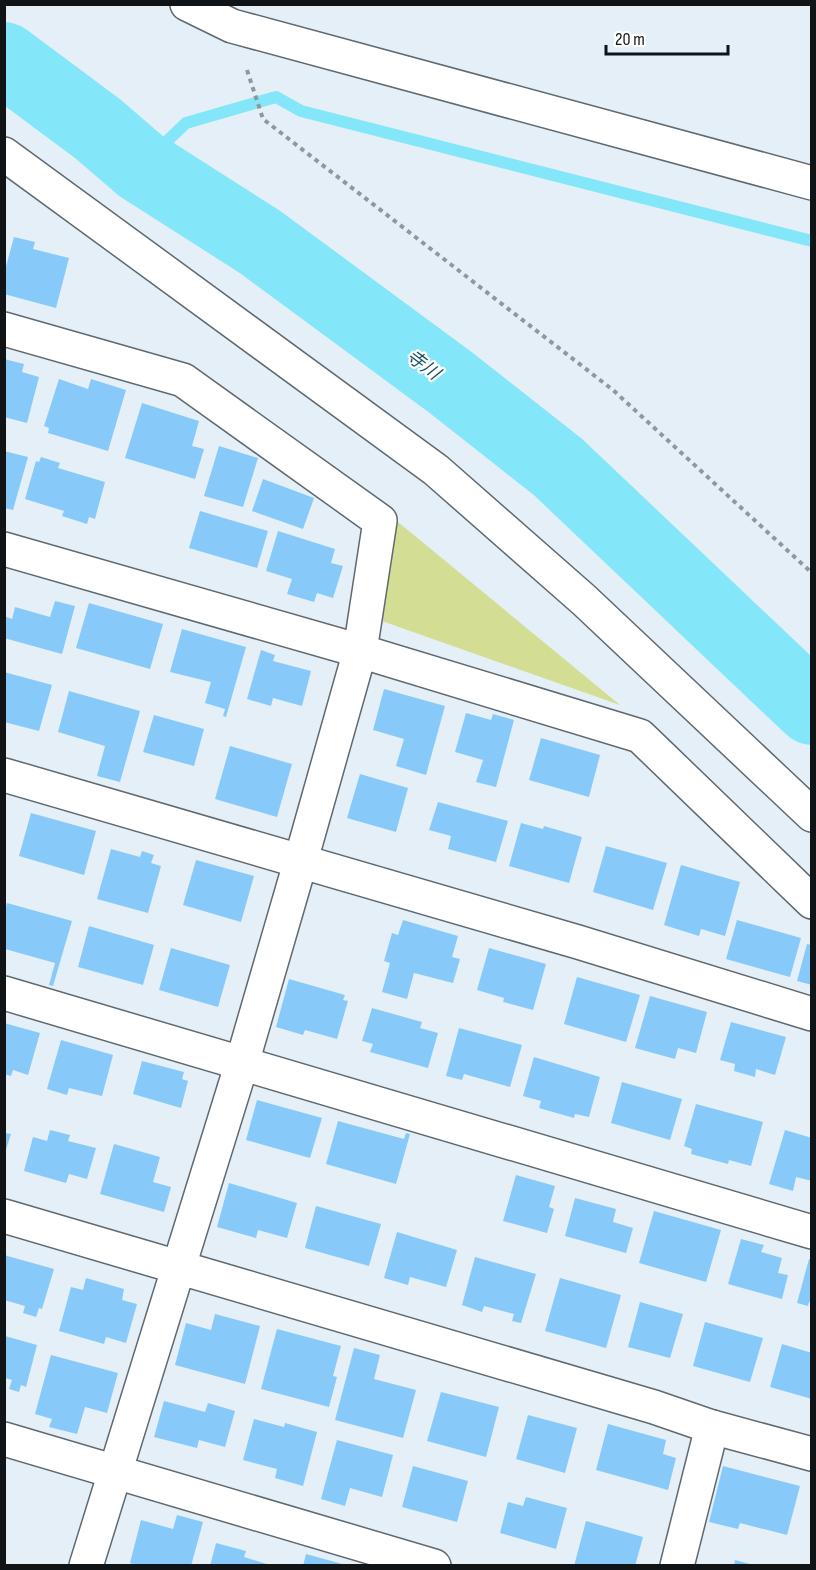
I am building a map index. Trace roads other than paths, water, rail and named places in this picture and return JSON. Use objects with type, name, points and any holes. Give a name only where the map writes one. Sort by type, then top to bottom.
[{"type":"street","points":[[187,4],[232,26],[812,183]]},
{"type":"street","points":[[4,154],[436,470],[584,600],[812,815]]},
{"type":"street","points":[[4,329],[183,380],[380,521],[360,651],[242,1063],[86,1566]]},
{"type":"street","points":[[4,549],[360,651],[640,736],[812,902]]},
{"type":"street","points":[[4,775],[301,860],[812,1014]]},
{"type":"street","points":[[4,993],[812,1232]]},
{"type":"street","points":[[4,1216],[654,1407],[712,1427],[812,1454]]},
{"type":"street","points":[[677,1566],[712,1427]]},
{"type":"street","points":[[4,1439],[434,1566]]},
{"type":"waterway","name":"寺川","points":[[4,59],[98,129],[141,166],[260,242],[450,382],[558,467],[812,708]]},
{"type":"waterway","points":[[141,166],[186,123],[276,97],[301,111],[812,241]]}]
